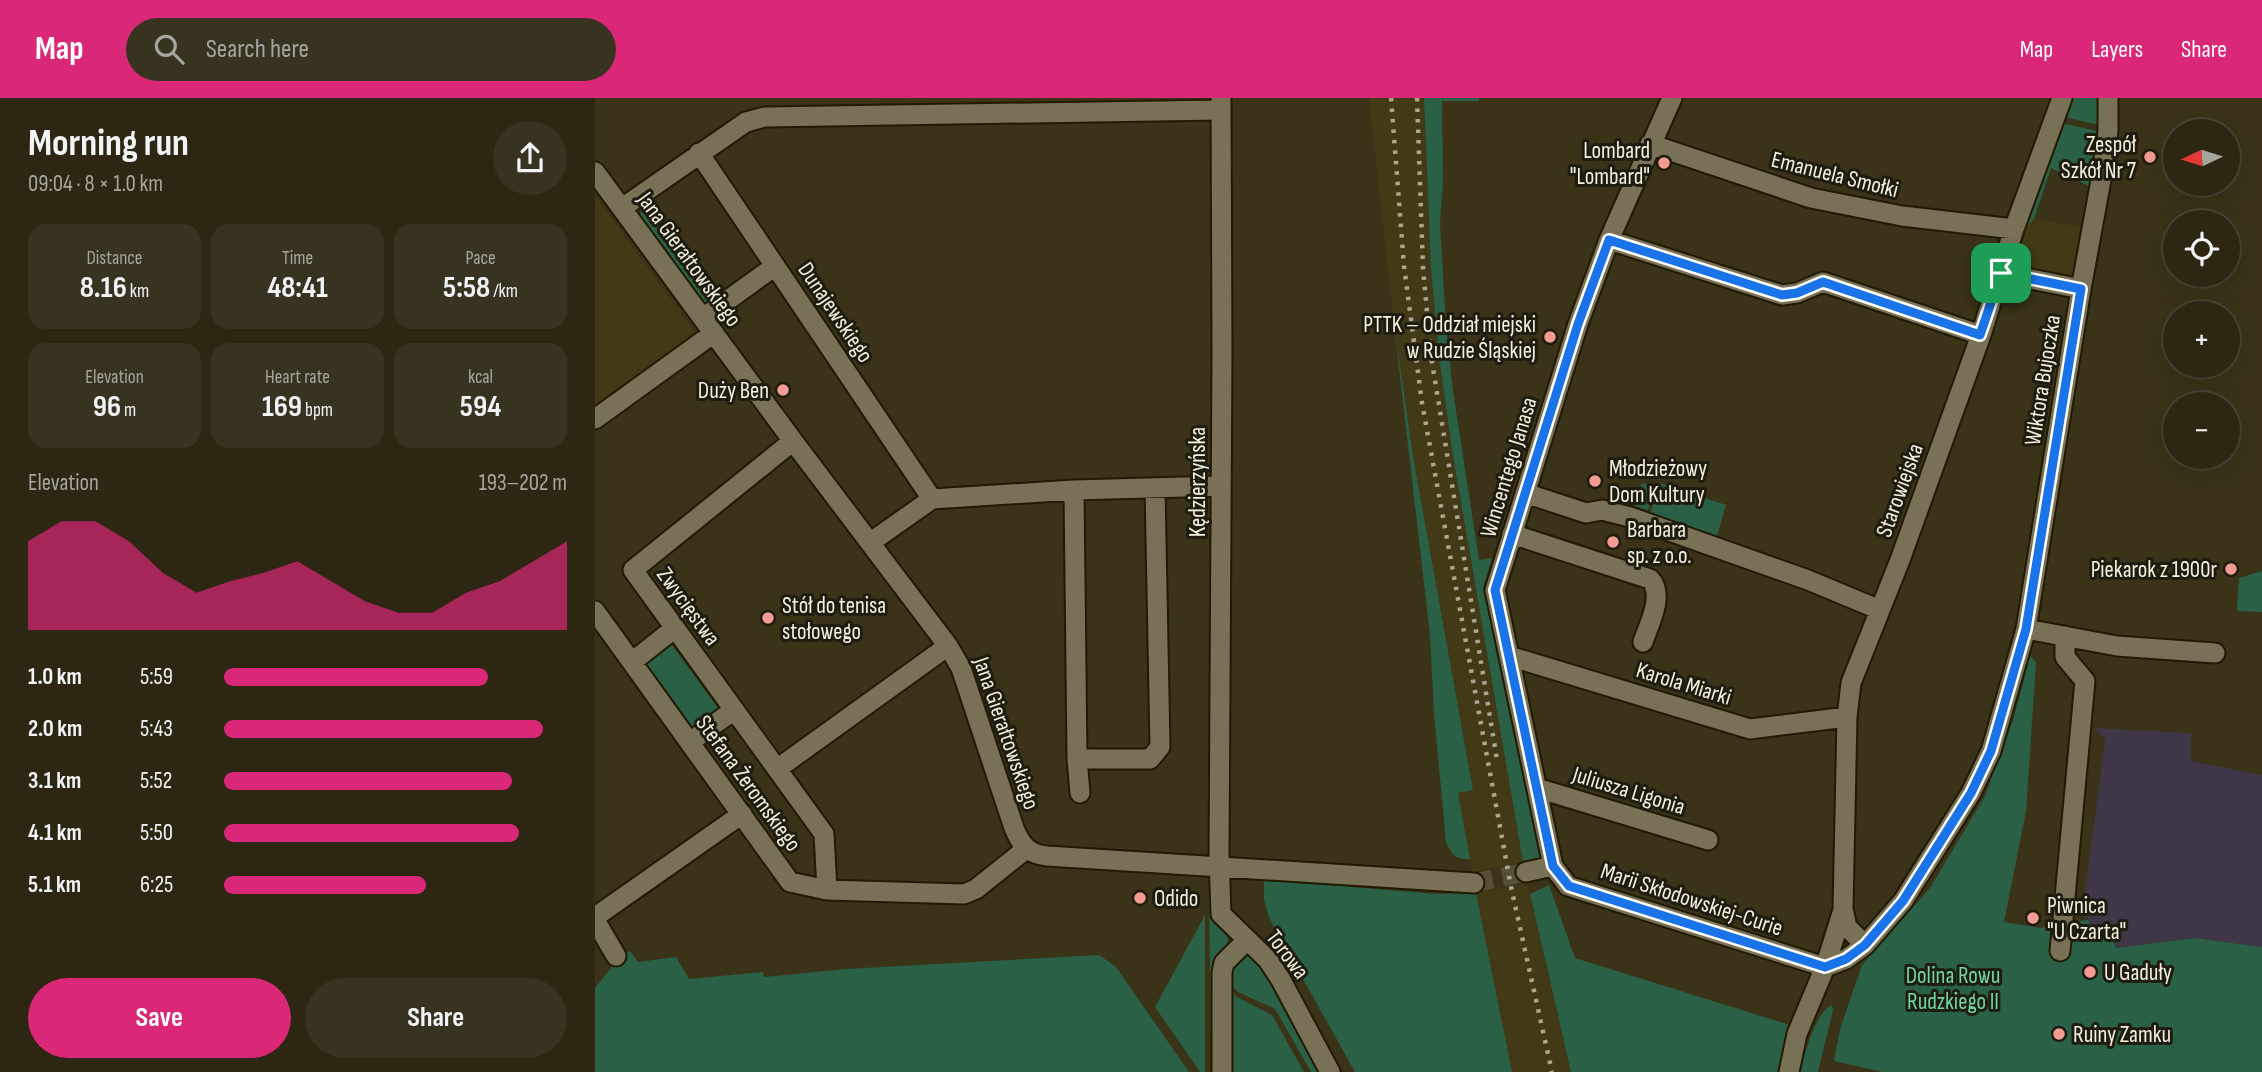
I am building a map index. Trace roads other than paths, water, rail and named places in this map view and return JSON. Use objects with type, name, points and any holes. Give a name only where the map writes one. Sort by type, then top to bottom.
[{"type":"street","name":"Wincentego Janasa","points":[[1553,866],[1495,590],[1578,324],[1609,240],[1672,98]]},
{"type":"street","name":"Starowiejska","points":[[1865,945],[1847,927],[1843,909],[1847,717],[1851,683],[1900,560],[2062,98]]},
{"type":"street","name":"Wiktora Bujoczka","points":[[1825,967],[1846,959],[1865,945],[1903,901],[1971,793],[1991,751],[2026,629],[2101,180],[2109,114],[2108,98]]},
{"type":"street","points":[[622,208],[746,122],[765,117],[1221,104]]},
{"type":"street","name":"Kędzierzyńska","points":[[1219,867],[1221,104]]},
{"type":"street","name":"Emanuela Smołki","points":[[1650,144],[1811,198],[1902,216],[2014,229]]},
{"type":"street","name":"Dunajewskiego","points":[[699,153],[932,499]]},
{"type":"street","name":"Jana Gierałtowskiego","points":[[595,172],[948,646],[961,667],[1014,828],[1025,849]]},
{"type":"street","points":[[1609,240],[1782,295],[1797,293],[1823,282],[1980,335]]},
{"type":"street","points":[[595,419],[709,326],[775,266]]},
{"type":"street","points":[[2001,273],[2081,289]]},
{"type":"street","name":"Zwycięstwa","points":[[793,441],[633,570],[824,834],[827,890]]},
{"type":"street","points":[[871,542],[932,499],[1074,490],[1221,486]]},
{"type":"street","points":[[1077,759],[1150,759],[1160,747],[1155,488]]},
{"type":"street","points":[[1074,490],[1077,759],[1080,793]]},
{"type":"street","points":[[1525,493],[1586,513],[1602,510],[1642,521],[1808,580],[1880,610]]},
{"type":"street","points":[[1513,534],[1650,579],[1657,590],[1656,600],[1643,642]]},
{"type":"street","name":"Stefana Żeromskiego","points":[[595,611],[790,882],[827,890],[964,894],[982,885],[1025,849]]},
{"type":"street","points":[[632,662],[675,628]]},
{"type":"street","points":[[2026,629],[2145,650],[2215,653]]},
{"type":"street","points":[[2060,951],[2085,681],[2065,657],[2065,636]]},
{"type":"street","points":[[777,769],[948,646]]},
{"type":"street","name":"Karola Miarki","points":[[1509,656],[1750,729],[1847,717]]},
{"type":"street","points":[[689,742],[734,710]]},
{"type":"street","name":"Juliusza Ligonia","points":[[1537,788],[1708,839]]},
{"type":"street","points":[[616,956],[595,919],[741,814]]},
{"type":"street","points":[[1025,849],[1036,855],[1047,856],[1474,883]]},
{"type":"street","points":[[1526,872],[1553,866]]},
{"type":"street","name":"Marii Skłodowskiej-Curie","points":[[1553,866],[1569,886],[1825,967]]},
{"type":"street","name":"Torowa","points":[[1219,867],[1221,914],[1268,960],[1330,1072]]},
{"type":"street","name":"Starowiejska","points":[[1789,1072],[1797,1034],[1825,967],[1843,909]]},
{"type":"street","points":[[1221,1072],[1222,972],[1224,962],[1247,940]]},
{"type":"tunnel","points":[[1474,883],[1526,872]]},
{"type":"railway","points":[[1391,98],[1404,266],[1422,403],[1511,887],[1552,1072]]},
{"type":"railway","points":[[1417,98],[1423,268],[1431,356],[1497,760]]},
{"type":"place","name":"Zespół Szkół Nr 7","points":[[2150,157]]},
{"type":"place","name":"Lombard \"Lombard\"","points":[[1664,163]]},
{"type":"place","name":"PTTK – Oddział miejski w Rudzie Śląskiej","points":[[1550,337]]},
{"type":"place","name":"Duży Ben","points":[[783,390]]},
{"type":"place","name":"Młodzieżowy Dom Kultury","points":[[1595,481]]},
{"type":"place","name":"Barbara sp. z o.o.","points":[[1613,542]]},
{"type":"place","name":"Piekarok z 1900r","points":[[2231,569]]},
{"type":"place","name":"Stół do tenisa stołowego","points":[[768,618]]},
{"type":"place","name":"Odido","points":[[1140,898]]},
{"type":"place","name":"Piwnica \"U Czarta\"","points":[[2033,918]]},
{"type":"place","name":"U Gaduły","points":[[2090,972]]},
{"type":"place","name":"Ruiny Zamku","points":[[2059,1034]]},
{"type":"park label","name":"Dolina Rowu Rudzkiego II","points":[[1953,988]]}]
